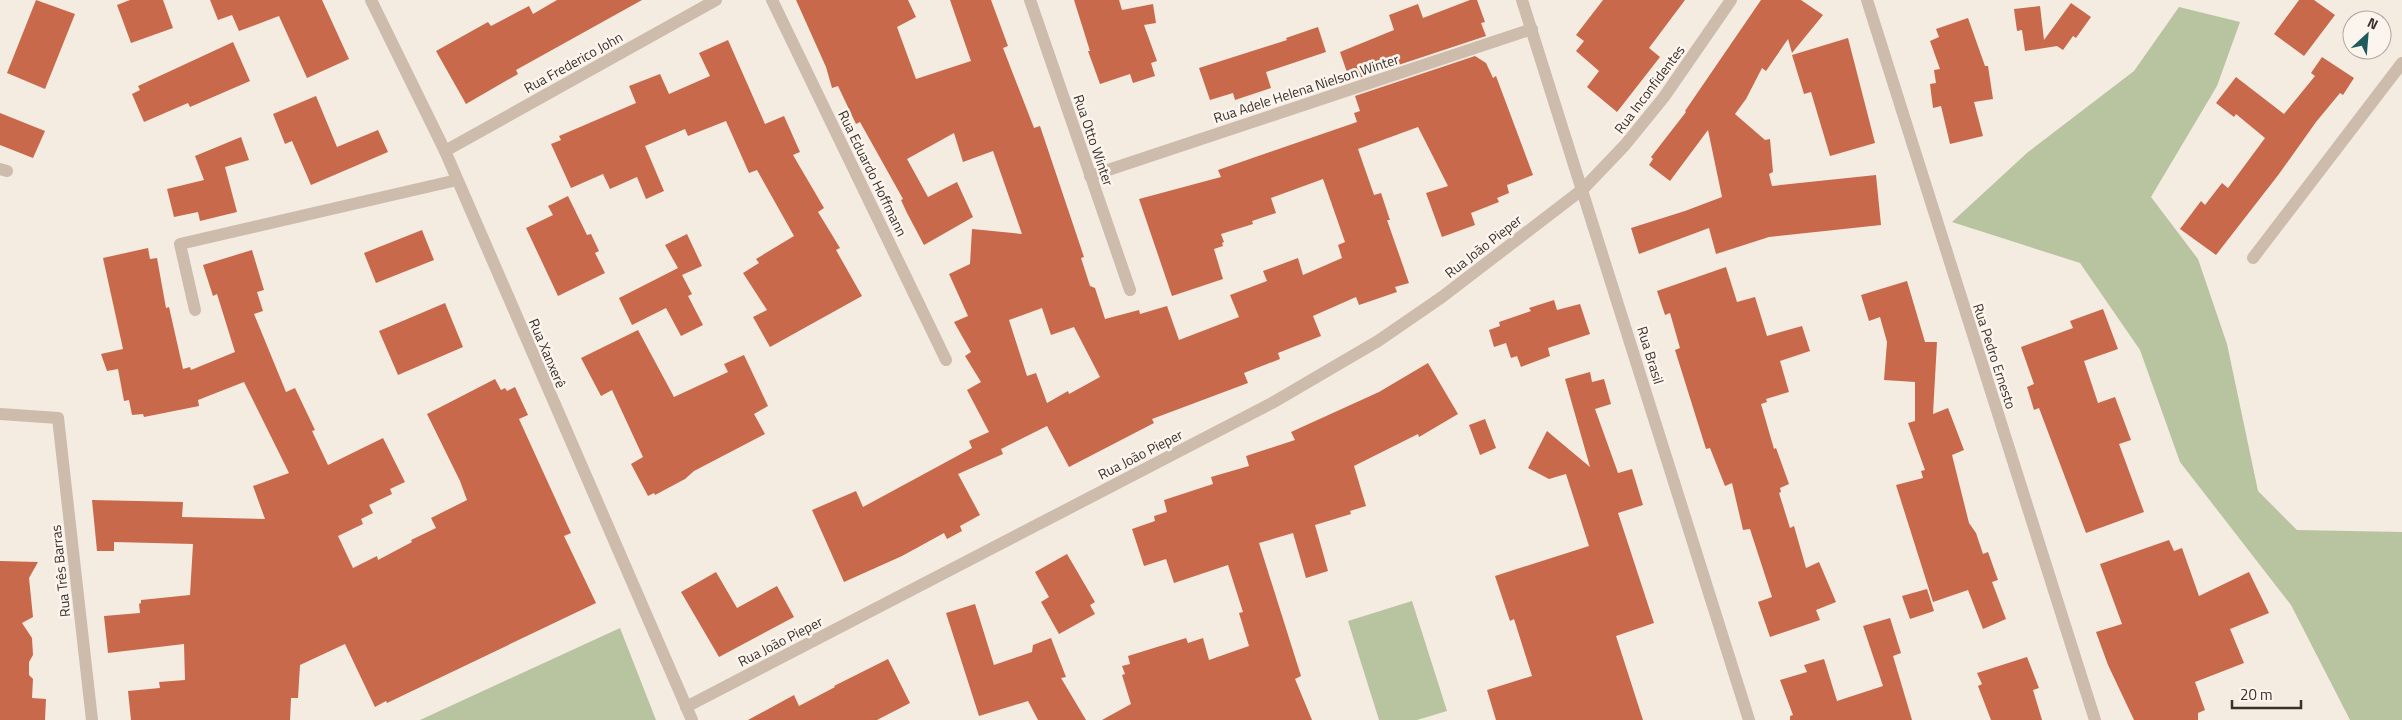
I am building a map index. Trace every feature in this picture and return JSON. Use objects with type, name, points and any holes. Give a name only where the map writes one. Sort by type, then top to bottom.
[{"type":"street","name":"Rua Xanxerê","points":[[371,0],[445,151],[692,720]]},
{"type":"street","name":"Rua Frederico John","points":[[445,151],[716,0]]},
{"type":"street","name":"Rua Eduardo Hoffmann","points":[[772,0],[946,360]]},
{"type":"street","name":"Rua Otto Winter","points":[[1030,0],[1130,290]]},
{"type":"street","name":"Rua Brasil","points":[[1522,0],[1749,720]]},
{"type":"street","name":"Rua Inconfidentes","points":[[1583,189],[1626,145],[1664,97],[1731,0]]},
{"type":"street","name":"Rua Pedro Ernesto","points":[[1867,0],[2095,720]]},
{"type":"street","name":"Rua Adele Helena Nielson Winter","points":[[1090,176],[1532,29]]},
{"type":"street","points":[[2253,258],[2402,63]]},
{"type":"street","points":[[195,310],[180,244],[457,180]]},
{"type":"street","name":"Rua João Pieper","points":[[686,707],[1272,403],[1378,341],[1442,297],[1583,189]]},
{"type":"street","name":"Rua Três Barras","points":[[0,414],[58,418],[92,720]]},
{"type":"green space","points":[[2179,7],[2240,22],[2217,86],[2151,197],[2198,259],[2227,344],[2258,491],[2297,530],[2402,532],[2402,720],[2350,720],[2291,605],[2180,462],[2140,350],[2080,263],[1952,222],[2028,152],[2134,71]]},
{"type":"green space","points":[[1412,601],[1447,711],[1417,720],[1379,720],[1348,621]]},
{"type":"green space","points":[[620,628],[656,720],[420,720]]},
{"type":"building","points":[[36,0],[75,14],[45,89],[7,73]]},
{"type":"building","points":[[130,0],[163,0],[173,28],[131,43],[117,5]]},
{"type":"building","points":[[210,0],[322,0],[349,59],[307,78],[279,16],[239,31],[232,15],[218,20]]},
{"type":"building","points":[[557,0],[642,0],[516,70],[518,74],[466,104],[436,51],[488,22],[491,26],[529,6],[533,14]]},
{"type":"building","points":[[796,0],[908,0],[916,17],[897,27],[916,79],[971,61],[950,0],[991,0],[1008,46],[1003,48],[1034,128],[1040,126],[1084,257],[1081,258],[1090,286],[1095,288],[1105,319],[1139,310],[1140,314],[1167,306],[1179,340],[1239,317],[1230,295],[1267,281],[1263,271],[1298,258],[1303,275],[1342,258],[1338,245],[1345,242],[1323,179],[1271,198],[1276,213],[1252,221],[1253,224],[1221,234],[1224,242],[1222,243],[1223,246],[1214,249],[1223,279],[1172,296],[1139,199],[1221,177],[1218,170],[1357,122],[1354,113],[1360,111],[1355,96],[1475,56],[1486,63],[1493,78],[1496,76],[1533,175],[1507,185],[1509,193],[1497,198],[1499,202],[1471,213],[1475,225],[1442,237],[1426,193],[1448,186],[1418,127],[1358,149],[1374,195],[1381,193],[1390,220],[1387,220],[1409,283],[1395,287],[1397,292],[1359,305],[1356,297],[1313,316],[1321,336],[1278,353],[1280,359],[1244,373],[1248,383],[1152,419],[1154,423],[1069,467],[1047,426],[1001,449],[1003,454],[958,474],[980,515],[960,526],[962,531],[947,539],[944,533],[902,556],[844,582],[812,510],[856,491],[863,507],[972,448],[969,441],[989,432],[967,390],[981,382],[965,356],[971,352],[954,322],[968,316],[949,274],[970,264],[972,229],[1022,234],[993,151],[963,162],[954,133],[907,159],[928,197],[957,182],[973,217],[924,245],[901,200],[903,199],[860,122],[856,124],[838,86],[832,88],[826,67]],"holes":[[[1042,308],[1051,335],[1074,327],[1100,377],[1069,394],[1068,391],[1047,403],[1036,373],[1027,376],[1009,320]]]},
{"type":"building","points":[[1074,0],[1119,0],[1122,10],[1153,4],[1156,23],[1144,25],[1157,61],[1151,63],[1155,76],[1133,83],[1130,74],[1100,84],[1088,51],[1090,51]]},
{"type":"building","points":[[1470,0],[1477,0],[1485,22],[1481,23],[1486,36],[1350,81],[1340,52],[1394,30],[1389,15],[1418,4],[1423,18]]},
{"type":"building","points":[[1603,0],[1685,0],[1649,48],[1660,57],[1617,112],[1587,87],[1599,71],[1576,51],[1584,41],[1576,35]]},
{"type":"building","points":[[1761,0],[1801,0],[1823,15],[1792,53],[1788,39],[1766,71],[1762,68],[1746,99],[1735,114],[1765,140],[1770,139],[1773,172],[1769,174],[1772,186],[1876,175],[1881,225],[1769,237],[1716,254],[1709,228],[1639,254],[1631,228],[1722,197],[1708,130],[1670,181],[1649,165],[1653,159],[1651,157],[1686,112]]},
{"type":"building","points":[[2299,0],[2314,0],[2335,15],[2304,56],[2274,34]]},
{"type":"building","points":[[2071,3],[2091,17],[2076,38],[2073,36],[2063,50],[2057,46],[2025,51],[2022,30],[2017,31],[2014,9],[2040,6],[2044,40]]},
{"type":"building","points":[[1968,18],[1985,66],[1988,66],[1993,99],[1974,102],[1983,136],[1950,144],[1941,106],[1933,108],[1930,84],[1936,83],[1934,70],[1940,69],[1930,41],[1939,37],[1936,29]]},
{"type":"building","points":[[1318,27],[1326,52],[1266,72],[1271,88],[1235,100],[1233,93],[1210,100],[1199,68],[1287,40],[1286,38]]},
{"type":"building","points":[[1848,38],[1875,143],[1830,156],[1811,92],[1804,94],[1792,55]]},
{"type":"building","points":[[728,40],[765,124],[784,116],[800,152],[793,155],[824,208],[818,212],[840,248],[836,250],[862,296],[770,347],[753,317],[767,310],[743,273],[759,263],[756,259],[794,236],[757,170],[749,173],[726,121],[688,136],[685,129],[645,146],[664,191],[646,199],[637,177],[610,189],[603,174],[571,188],[551,144],[561,140],[559,136],[636,103],[629,86],[660,74],[669,94],[710,76],[699,53]]},
{"type":"building","points":[[233,42],[250,81],[190,107],[188,103],[144,122],[132,94],[140,90],[138,86]]},
{"type":"building","points":[[2322,57],[2354,78],[2343,95],[2340,93],[2316,122],[2279,174],[2216,255],[2180,229],[2201,201],[2205,205],[2222,183],[2228,188],[2265,138],[2236,114],[2234,117],[2216,103],[2236,77],[2284,114],[2315,76],[2311,73]]},
{"type":"building","points":[[316,96],[337,147],[378,130],[388,152],[311,185],[292,141],[285,144],[273,114]]},
{"type":"building","points":[[0,113],[45,131],[33,158],[0,145]]},
{"type":"building","points":[[241,137],[249,160],[225,167],[237,212],[200,221],[198,212],[174,217],[167,189],[204,180],[195,156]]},
{"type":"building","points":[[568,196],[587,235],[591,234],[599,251],[595,253],[605,273],[558,296],[526,228],[553,215],[548,206]]},
{"type":"building","points":[[422,230],[434,260],[376,283],[364,253]]},
{"type":"building","points":[[687,234],[702,266],[682,275],[692,294],[688,296],[703,325],[681,336],[666,308],[632,325],[619,298],[678,268],[665,245]]},
{"type":"building","points":[[148,248],[150,259],[157,258],[166,308],[169,307],[183,369],[190,367],[191,370],[235,352],[217,294],[213,296],[203,265],[252,250],[264,290],[257,292],[263,311],[254,314],[286,392],[295,388],[315,430],[312,431],[328,465],[383,438],[405,482],[390,489],[392,494],[369,505],[373,513],[361,519],[363,524],[338,536],[353,568],[377,556],[378,560],[412,542],[411,540],[436,528],[431,518],[467,500],[460,481],[427,414],[495,379],[501,390],[505,388],[507,391],[515,387],[528,415],[519,419],[571,533],[564,536],[596,603],[375,707],[345,644],[300,665],[298,698],[291,698],[290,720],[131,720],[128,691],[160,688],[159,682],[185,680],[184,644],[108,653],[104,616],[140,613],[139,604],[141,600],[190,595],[193,544],[114,542],[114,551],[97,551],[92,500],[183,502],[182,517],[265,519],[253,486],[289,473],[244,382],[198,400],[199,406],[144,417],[143,414],[132,415],[129,400],[124,401],[118,369],[107,371],[101,354],[123,349],[103,258]]},
{"type":"building","points":[[1726,267],[1737,302],[1755,297],[1767,336],[1802,326],[1810,351],[1780,361],[1789,392],[1766,399],[1767,402],[1761,404],[1774,449],[1776,448],[1789,484],[1780,488],[1781,492],[1779,493],[1790,528],[1794,526],[1806,568],[1819,562],[1836,602],[1816,610],[1820,620],[1770,637],[1758,602],[1772,597],[1750,529],[1743,530],[1732,483],[1725,486],[1710,448],[1706,449],[1675,350],[1680,348],[1670,313],[1665,315],[1657,291]]},
{"type":"building","points":[[1907,281],[1925,342],[1937,342],[1933,414],[1948,408],[1964,450],[1952,455],[1969,523],[1976,533],[1983,554],[1988,552],[1998,580],[1992,582],[2006,619],[1983,629],[1968,590],[1933,602],[1896,485],[1923,478],[1921,471],[1925,470],[1908,423],[1915,421],[1915,382],[1884,380],[1887,342],[1880,317],[1869,321],[1861,295]]},
{"type":"building","points":[[1554,300],[1557,310],[1580,304],[1590,334],[1548,348],[1550,356],[1521,367],[1517,356],[1511,358],[1506,343],[1494,347],[1489,330],[1500,326],[1499,322],[1531,311],[1529,308]]},
{"type":"building","points":[[445,303],[463,347],[398,375],[379,331]]},
{"type":"building","points":[[2103,309],[2118,349],[2084,361],[2098,403],[2115,397],[2131,440],[2119,444],[2144,512],[2086,533],[2039,408],[2034,410],[2027,387],[2034,384],[2021,347],[2073,328],[2070,321]]},
{"type":"building","points":[[638,330],[674,397],[728,372],[724,364],[744,355],[768,406],[754,414],[765,434],[694,471],[685,479],[655,495],[654,493],[648,496],[631,464],[643,457],[612,390],[601,396],[581,358]]},
{"type":"building","points":[[1428,363],[1458,414],[1419,437],[1418,434],[1354,466],[1366,506],[1350,511],[1351,514],[1315,525],[1328,571],[1306,578],[1293,533],[1259,543],[1301,676],[1295,679],[1312,720],[1102,720],[1131,704],[1122,675],[1125,674],[1122,666],[1130,664],[1128,656],[1186,638],[1188,643],[1203,638],[1209,660],[1249,646],[1239,613],[1243,612],[1228,565],[1174,583],[1166,559],[1144,566],[1132,529],[1155,521],[1154,516],[1167,512],[1164,500],[1213,484],[1211,477],[1249,466],[1246,456],[1295,440],[1291,432],[1379,392]]},
{"type":"building","points":[[1590,372],[1592,382],[1604,379],[1611,404],[1595,409],[1618,473],[1632,469],[1643,505],[1618,513],[1654,623],[1616,636],[1643,720],[1496,720],[1487,690],[1532,676],[1514,619],[1510,621],[1495,576],[1589,546],[1566,474],[1549,479],[1528,468],[1547,431],[1590,467],[1565,379]]},
{"type":"building","points":[[1485,419],[1496,448],[1480,455],[1469,425]]},
{"type":"building","points":[[2169,540],[2174,551],[2182,548],[2199,596],[2249,572],[2269,613],[2230,629],[2244,663],[2195,682],[2205,710],[2198,713],[2198,720],[2134,720],[2108,665],[2096,632],[2122,624],[2100,564]]},
{"type":"building","points":[[1067,554],[1095,602],[1090,605],[1095,614],[1059,634],[1041,602],[1049,597],[1035,572]]},
{"type":"building","points":[[0,561],[38,562],[29,578],[33,617],[22,623],[32,638],[33,655],[29,662],[29,675],[33,679],[32,698],[46,699],[45,720],[0,720]]},
{"type":"building","points":[[716,572],[737,608],[777,586],[794,617],[719,657],[681,592]]},
{"type":"building","points":[[1927,589],[1934,611],[1910,619],[1902,596]]},
{"type":"building","points":[[975,604],[994,665],[1032,652],[1033,645],[1051,638],[1066,677],[1061,678],[1086,720],[1038,720],[1028,701],[979,716],[946,613]]},
{"type":"building","points":[[1890,618],[1901,653],[1893,656],[1912,720],[1790,720],[1790,716],[1793,715],[1780,680],[1807,672],[1804,665],[1824,659],[1837,701],[1883,686],[1863,626]]},
{"type":"building","points":[[2027,657],[2039,688],[2033,690],[2042,720],[1991,720],[1978,686],[1982,684],[1977,673]]},
{"type":"building","points":[[888,659],[910,703],[877,720],[748,720],[794,695],[799,706]]}]
